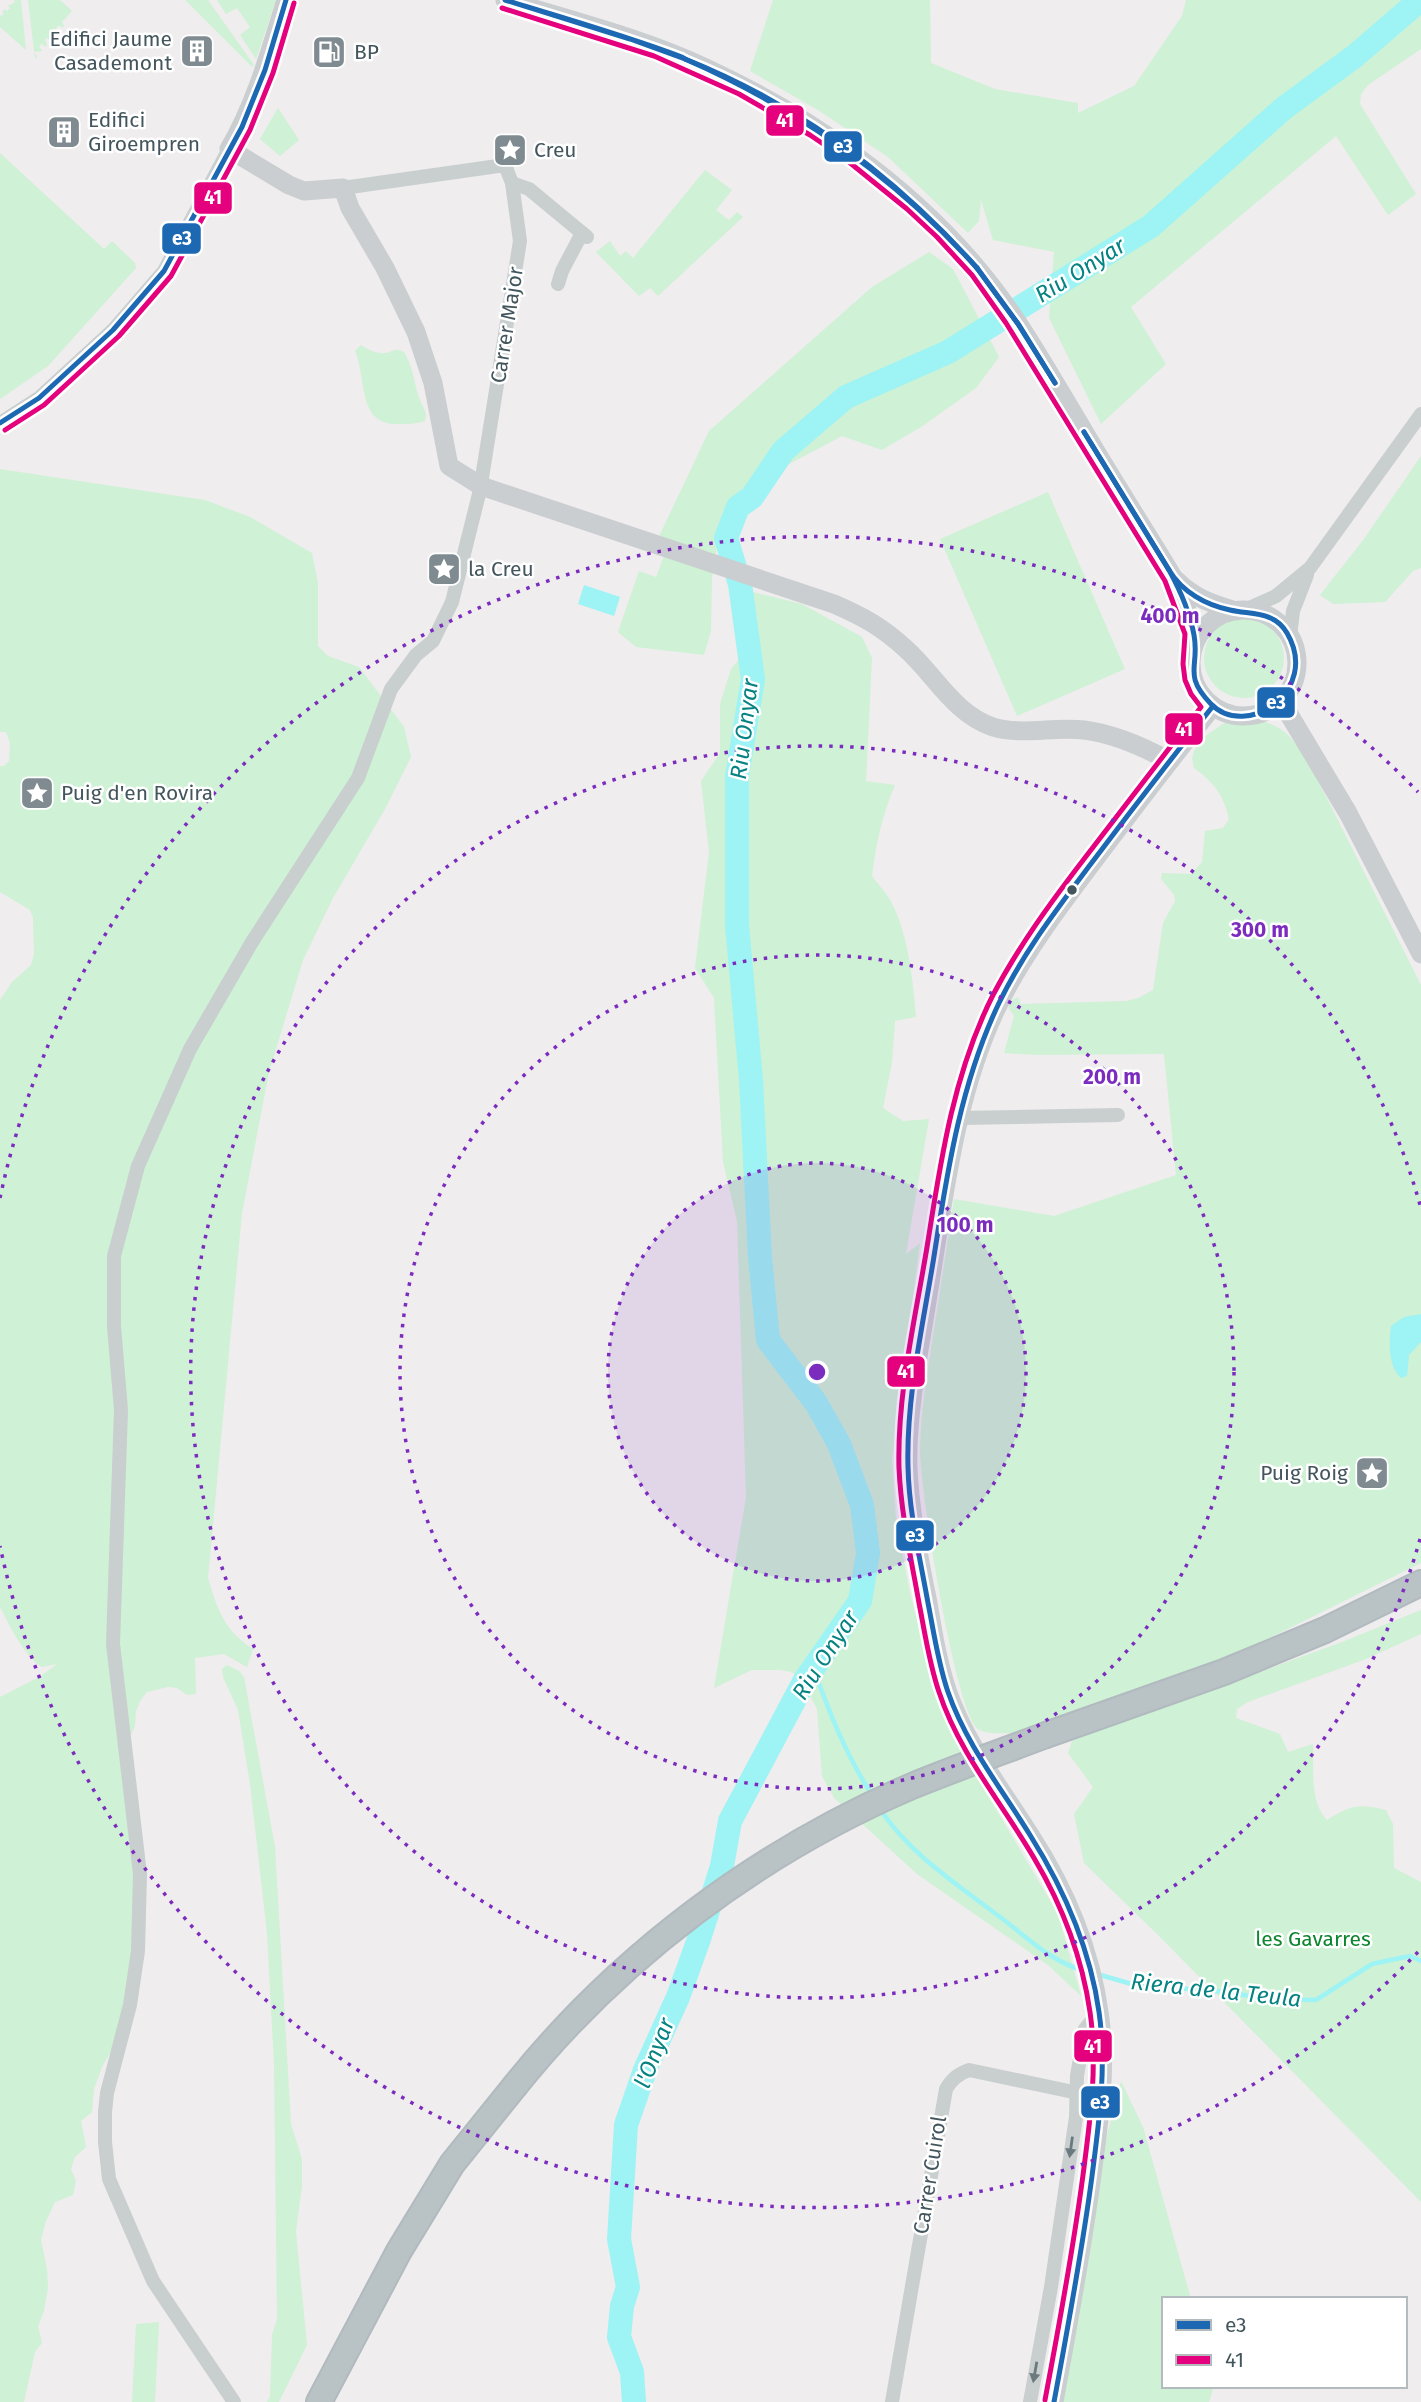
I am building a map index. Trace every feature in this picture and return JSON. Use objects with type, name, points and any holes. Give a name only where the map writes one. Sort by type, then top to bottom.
[{"type":"highway","points":[[1342,1622],[1371,1598],[1421,1571]]},
{"type":"highway","points":[[319,2402],[399,2251],[452,2164],[569,2024],[657,1942],[733,1885],[821,1831],[911,1787],[1046,1735],[1224,1672],[1342,1622],[1421,1583]]},
{"type":"highway","points":[[1308,1637],[1353,1627],[1421,1599]]},
{"type":"main road","points":[[286,0],[265,70],[242,127],[229,149],[304,191],[342,188],[416,332],[433,383],[449,466],[481,486],[834,604],[870,620],[908,651],[950,699],[993,727],[1023,732],[1083,730],[1133,741],[1169,761]]},
{"type":"main road","points":[[505,0],[653,47],[705,67],[790,111],[856,157],[909,200],[971,261],[1004,303],[1059,388],[1173,577],[1195,642]]},
{"type":"main road","points":[[1173,577],[1187,591],[1203,601],[1271,618],[1290,637],[1296,654],[1296,671],[1291,687],[1281,701],[1268,710],[1244,716],[1228,714],[1213,706],[1201,694],[1193,677],[1191,660],[1195,642],[1212,622],[1241,611]]},
{"type":"main road","points":[[1281,701],[1348,813],[1421,954]]},
{"type":"main road","points":[[1054,2402],[1086,2218],[1099,2122],[1103,2062],[1099,2012],[1084,1946],[1066,1897],[968,1737],[950,1698],[938,1659],[911,1506],[908,1462],[916,1382],[950,1162],[985,1033],[1026,956],[1169,761],[1213,706]]},
{"type":"street","points":[[0,423],[39,398],[104,338],[164,271],[229,149]]},
{"type":"street","name":"Carrer Major","points":[[234,2402],[153,2281],[109,2179],[105,2142],[107,2093],[130,2005],[141,1910],[113,1644],[121,1410],[114,1326],[114,1256],[138,1166],[190,1049],[252,942],[358,778],[391,689],[416,655],[433,641],[452,602],[481,486],[520,241],[512,183],[505,165],[342,188]]},
{"type":"street","points":[[512,183],[529,189],[585,235],[562,271],[558,284]]},
{"type":"street","points":[[1290,637],[1293,611],[1310,568],[1421,414]]},
{"type":"street","points":[[1241,611],[1276,596],[1310,568]]},
{"type":"street","points":[[961,1118],[1118,1115]]},
{"type":"street","points":[[1030,2402],[1051,2287],[1085,2029],[1099,2012]]},
{"type":"street","name":"Carrer Cuirol","points":[[892,2402],[946,2089],[951,2080],[969,2070],[1044,2088],[1078,2093]]},
{"type":"green space","points":[[14,0],[21,0],[26,50],[0,27],[0,16],[4,14],[2,12],[10,8],[8,6],[15,2]]},
{"type":"green space","points":[[28,0],[60,0],[72,11],[62,22],[63,28],[59,25],[56,28],[57,35],[53,32],[51,41],[47,38],[45,40],[46,47],[42,44],[39,46],[42,51],[34,52]]},
{"type":"green space","points":[[185,0],[208,0],[254,65],[252,67]]},
{"type":"green space","points":[[217,0],[276,0],[256,59],[240,35],[250,27],[237,8],[226,14]]},
{"type":"green space","points":[[773,0],[930,0],[931,63],[995,89],[1078,103],[1078,113],[1134,86],[1182,16],[1186,0],[1421,0],[1421,49],[1368,85],[1361,94],[1360,104],[1416,194],[1388,215],[1336,136],[1131,307],[1166,364],[1101,424],[1049,318],[1054,252],[993,240],[981,200],[979,221],[968,233],[888,157],[818,110],[750,71]]},
{"type":"green space","points":[[278,108],[299,140],[280,156],[260,139]]},
{"type":"green space","points":[[0,153],[104,249],[112,241],[135,263],[136,268],[48,366],[0,399]]},
{"type":"green space","points":[[705,170],[732,190],[716,210],[729,220],[737,212],[743,217],[658,296],[650,288],[639,296],[596,252],[610,241],[620,256],[626,251],[633,258]]},
{"type":"green space","points":[[929,252],[953,269],[999,357],[976,388],[921,427],[882,450],[842,436],[742,489],[720,527],[712,578],[711,631],[704,655],[636,647],[618,632],[639,571],[656,577],[664,556],[655,545],[709,431],[872,287]]},
{"type":"green space","points":[[361,345],[379,353],[396,350],[404,352],[426,413],[425,421],[397,424],[375,417],[369,408],[355,351]]},
{"type":"green space","points":[[1421,456],[1421,568],[1413,571],[1385,602],[1333,604],[1320,595],[1364,539]]},
{"type":"green space","points":[[0,469],[205,500],[250,517],[312,553],[318,583],[318,646],[328,656],[359,667],[404,727],[411,757],[385,809],[333,898],[303,960],[269,1072],[242,1213],[208,1578],[228,1627],[253,1649],[247,1667],[224,1654],[195,1658],[196,1694],[187,1695],[177,1688],[168,1687],[147,1692],[136,1711],[135,1726],[125,1748],[140,1874],[124,2028],[102,2067],[94,2089],[92,2112],[81,2121],[86,2147],[75,2157],[71,2169],[76,2181],[73,2195],[55,2202],[46,2221],[41,2240],[48,2288],[38,2326],[42,2343],[35,2352],[24,2402],[0,2402],[0,1697],[41,1676],[57,1664],[42,1667],[30,1656],[0,1607],[0,1000],[12,982],[31,965],[34,954],[33,918],[30,910],[0,892],[0,766],[9,761],[10,743],[6,732],[0,732]]},
{"type":"green space","points":[[1048,492],[1125,669],[1017,716],[940,539]]},
{"type":"green space","points":[[749,591],[802,604],[862,637],[872,658],[866,781],[895,785],[880,830],[872,876],[889,898],[901,925],[911,972],[916,1017],[895,1021],[892,1062],[883,1108],[903,1121],[929,1119],[906,1254],[920,1243],[892,1459],[896,1519],[909,1588],[934,1691],[961,1750],[1058,1914],[1081,1996],[1048,1965],[917,1874],[834,1798],[822,1776],[817,1709],[800,1677],[780,1670],[752,1670],[714,1688],[746,1497],[737,1221],[723,1162],[714,998],[695,968],[709,852],[701,781],[720,753],[720,704],[731,669],[757,637]]},
{"type":"green space","points":[[1244,618],[1259,621],[1272,630],[1281,643],[1284,658],[1281,673],[1272,686],[1259,695],[1244,698],[1229,695],[1216,686],[1207,673],[1204,658],[1207,643],[1216,630],[1229,621]]},
{"type":"green space","points":[[1244,720],[1274,725],[1288,735],[1307,759],[1421,985],[1421,1563],[1235,1655],[1015,1733],[986,1732],[978,1729],[969,1714],[959,1683],[940,1596],[921,1470],[920,1448],[925,1392],[954,1199],[1054,1216],[1176,1175],[1164,1054],[1004,1053],[1014,1016],[1008,1007],[1012,1000],[1018,997],[1021,1004],[1126,1001],[1153,990],[1163,923],[1175,901],[1174,895],[1161,879],[1162,873],[1191,874],[1202,862],[1205,831],[1223,828],[1229,819],[1217,790],[1194,768],[1192,758],[1197,742],[1224,723]]},
{"type":"green space","name":"les Gavarres","points":[[1421,1610],[1421,1634],[1366,1659],[1248,1702],[1237,1709],[1236,1718],[1280,1734],[1288,1752],[1313,1744],[1315,1794],[1321,1813],[1327,1820],[1355,1807],[1369,1806],[1386,1810],[1393,1824],[1394,1868],[1421,1882],[1421,2202],[1084,1863],[1074,1814],[1093,1787],[1068,1753],[1072,1741],[1084,1736],[1342,1642]]},
{"type":"green space","points":[[227,1665],[244,1677],[275,1847],[291,2124],[302,2159],[302,2186],[296,2232],[307,2345],[279,2402],[267,2402],[270,2396],[272,2335],[277,2319],[274,2065],[267,1933],[250,1784],[238,1710],[223,1677],[222,1669]]},
{"type":"green space","points":[[1121,2081],[1143,2127],[1190,2297],[1162,2297],[1162,2388],[1213,2388],[1209,2402],[1055,2402],[1086,2218]]},
{"type":"green space","points":[[159,2322],[155,2402],[132,2402],[136,2324]]},
{"type":"water","points":[[584,585],[620,597],[614,616],[578,604]]},
{"type":"water","points":[[1421,1314],[1421,1342],[1409,1355],[1407,1376],[1401,1378],[1392,1361],[1391,1326],[1404,1317]]},
{"type":"waterway","name":"Riu Onyar","points":[[634,2402],[632,2372],[619,2337],[622,2306],[628,2287],[619,2239],[626,2125],[645,2070],[678,1997],[699,1939],[722,1866],[730,1821],[805,1680],[860,1601],[868,1553],[862,1505],[839,1444],[816,1403],[768,1340],[760,1257],[751,1080],[737,925],[737,776],[753,679],[740,584],[726,538],[738,507],[752,497],[783,451],[846,397],[948,352],[1151,226],[1284,108],[1355,56],[1420,0]]},
{"type":"waterway","name":"Riera de la Teula","points":[[813,1667],[839,1733],[872,1795]]},
{"type":"waterway","name":"Riera de la Teula","points":[[880,1809],[906,1841],[937,1869],[1042,1950],[1085,1971]]},
{"type":"waterway","name":"Riera de la Teula","points":[[1097,1974],[1135,1985],[1228,1992],[1266,1999],[1316,2000],[1372,1964],[1410,1956],[1421,1961]]},
{"type":"transit line","name":"e3","points":[[0,423],[39,398],[113,330],[164,271],[242,127],[265,70],[286,0]]},
{"type":"transit line","name":"e3","points":[[505,0],[616,34],[660,49],[685,59],[505,0]]},
{"type":"transit line","name":"41","points":[[5,430],[44,405],[119,336],[171,276],[250,130],[273,73],[294,3]]},
{"type":"transit line","name":"41","points":[[502,8],[654,56],[739,94],[844,158],[907,209],[972,275],[1006,323],[1165,581],[1185,634],[1185,680],[1201,707],[1036,925],[993,995],[968,1054],[944,1147],[908,1354],[901,1411],[899,1468],[902,1502],[925,1637],[936,1681],[948,1714],[969,1757],[1022,1838],[1053,1894],[1076,1951],[1090,2012],[1093,2073],[1088,2134],[1070,2260],[1045,2400]]},
{"type":"transit line","name":"e3","points":[[685,59],[767,98],[843,146],[913,203],[977,268]]},
{"type":"transit line","name":"e3","points":[[685,59],[766,100],[842,148],[913,204],[977,268]]},
{"type":"transit line","name":"e3","points":[[977,268],[1018,324],[1055,383]]},
{"type":"transit line","name":"e3","points":[[977,268],[1019,325],[1055,383]]},
{"type":"transit line","name":"e3","points":[[1084,432],[1169,570]]},
{"type":"transit line","name":"e3","points":[[1084,432],[1169,570]]},
{"type":"transit line","name":"e3","points":[[1169,570],[1181,585],[1204,601],[1221,608],[1269,617],[1282,626],[1295,654],[1294,674],[1287,690],[1275,704],[1259,713],[1242,716],[1226,714],[1202,694],[1194,677],[1195,646],[1192,627],[1169,570]]},
{"type":"transit line","name":"e3","points":[[1054,2402],[1079,2261],[1097,2135],[1102,2074],[1099,2012],[1082,1942],[1054,1876],[974,1748],[945,1681],[934,1637],[910,1501],[910,1413],[951,1155],[966,1093],[986,1032],[1008,985],[1041,932],[1213,706]]},
{"type":"place","name":"Edifici Jaume Casademont","points":[[197,51]]},
{"type":"place","name":"BP","points":[[329,52]]},
{"type":"place","name":"Edifici Giroempren","points":[[64,132]]},
{"type":"place","name":"Creu","points":[[510,150]]},
{"type":"place","name":"la Creu","points":[[444,569]]},
{"type":"place","name":"Puig d'en Rovira","points":[[37,793]]},
{"type":"place","name":"Puig Roig","points":[[1372,1473]]},
{"type":"water label","name":"l'Onyar","points":[[654,2053]]}]
